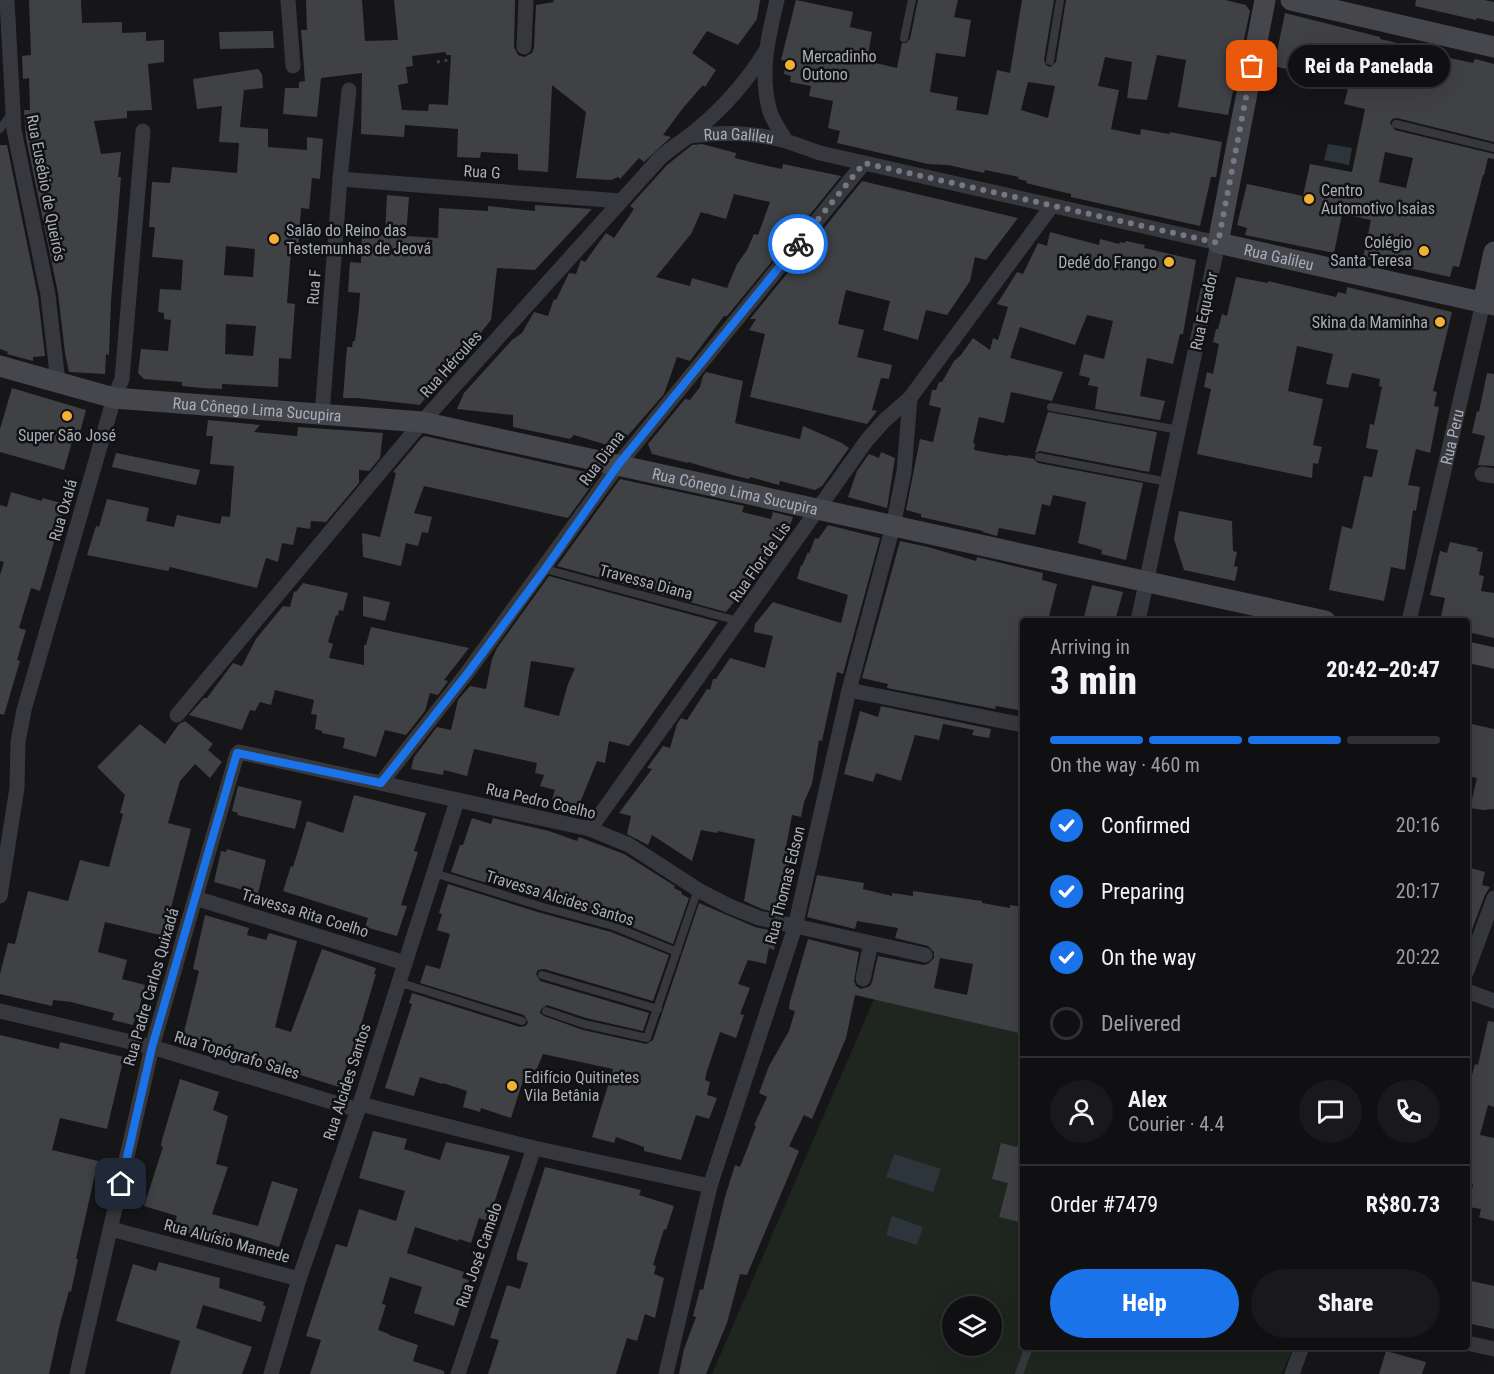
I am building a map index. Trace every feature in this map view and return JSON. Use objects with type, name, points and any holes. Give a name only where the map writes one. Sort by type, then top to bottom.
[{"type":"street","name":"Rua Eusébio de Queirós","points":[[7,0],[14,130],[48,295],[58,382]]},
{"type":"street","points":[[288,0],[293,66]]},
{"type":"street","points":[[524,47],[525,0]]},
{"type":"street","points":[[765,51],[777,0]]},
{"type":"street","name":"Rua Equador","points":[[1139,618],[1218,243],[1265,0]]},
{"type":"street","points":[[1291,0],[1494,47]]},
{"type":"street","name":"Rua Hércules","points":[[177,715],[422,422],[672,147],[689,136],[736,93],[749,78],[765,51]]},
{"type":"street","name":"Rua Galileu","points":[[765,51],[771,113],[786,141]]},
{"type":"street","name":"Rua F","points":[[322,414],[349,90]]},
{"type":"street","name":"Rua Oxalá","points":[[0,896],[17,788],[18,742],[24,710],[114,398],[122,379],[143,131]]},
{"type":"street","name":"Rua Galileu","points":[[689,136],[735,132],[761,134],[820,153],[1488,304]]},
{"type":"street","name":"Rua Diana","points":[[381,783],[467,674],[618,465],[864,163]]},
{"type":"street","name":"Rua G","points":[[340,179],[621,201]]},
{"type":"street","name":"Rua Flor de Lis","points":[[590,829],[740,622],[867,440],[910,398],[1058,208]]},
{"type":"street","name":"Rua Peru","points":[[1410,618],[1488,304],[1494,252]]},
{"type":"street","name":"Rua Cônego Lima Sucupira","points":[[0,366],[114,398],[422,422],[1311,618]]},
{"type":"street","name":"Rua Thomas Edson","points":[[666,1374],[710,1186],[795,927],[849,690],[893,526],[904,472],[910,398]]},
{"type":"street","points":[[1470,653],[1494,658]]},
{"type":"street","points":[[849,690],[1020,724]]},
{"type":"street","name":"Rua Pedro Coelho","points":[[237,753],[590,829],[629,845],[698,889],[729,906],[759,918],[925,955]]},
{"type":"street","name":"Rua Padre Carlos Quixadá","points":[[77,1374],[152,1047],[237,753]]},
{"type":"street","name":"Rua Alcides Santos","points":[[271,1374],[299,1279],[359,1107],[457,801]]},
{"type":"street","name":"Travessa Rita Coelho","points":[[195,898],[405,963]]},
{"type":"street","points":[[1470,963],[1494,898]]},
{"type":"street","points":[[863,979],[871,943]]},
{"type":"street","points":[[1470,992],[1494,1001]]},
{"type":"street","name":"Rua Topógrafo Sales","points":[[0,1011],[152,1047],[359,1107],[710,1186]]},
{"type":"street","name":"Rua José Camelo","points":[[458,1374],[534,1148]]},
{"type":"street","name":"Rua Aluísio Mamede","points":[[111,1229],[299,1279]]},
{"type":"street","points":[[1470,1344],[1494,1349]]},
{"type":"street","points":[[1292,1374],[1301,1350]]},
{"type":"lane","points":[[904,38],[912,0]]},
{"type":"lane","points":[[1050,62],[1060,0]]},
{"type":"lane","points":[[0,129],[13,110]]},
{"type":"lane","points":[[1396,124],[1494,148]]},
{"type":"lane","points":[[1051,407],[1179,430]]},
{"type":"lane","points":[[1039,457],[1168,482]]},
{"type":"lane","name":"Travessa Diana","points":[[545,569],[740,622]]},
{"type":"lane","name":"Travessa Alcides Santos","points":[[434,873],[543,908],[613,926],[677,952]]},
{"type":"lane","points":[[546,1011],[584,1024],[647,1038],[698,889]]},
{"type":"lane","points":[[542,975],[658,1009]]},
{"type":"lane","points":[[398,982],[522,1021]]},
{"type":"lane","points":[[1019,1374],[1028,1350]]},
{"type":"path","points":[[437,62],[524,47]]},
{"type":"path","points":[[1058,208],[1089,94]]},
{"type":"shaded area","points":[[1328,144],[1352,148],[1349,165],[1324,160]]},
{"type":"shaded area","points":[[875,997],[1020,1032],[1020,1350],[1292,1350],[1282,1374],[712,1374]]},
{"type":"shaded area","points":[[894,1154],[941,1169],[933,1192],[886,1177]]},
{"type":"shaded area","points":[[892,1216],[923,1227],[917,1245],[886,1235]]},
{"type":"building","points":[[29,0],[81,0],[82,23],[122,22],[122,33],[146,32],[146,41],[164,40],[164,62],[148,64],[152,110],[127,111],[127,118],[94,121],[101,154],[121,152],[109,355],[106,354],[105,374],[69,372],[65,353],[58,293],[26,138],[24,110],[30,110],[29,78],[23,79],[22,56],[31,55]]},
{"type":"building","points":[[306,0],[362,0],[365,41],[398,40],[394,0],[515,0],[514,47],[518,55],[524,57],[532,53],[534,48],[536,5],[554,2],[553,0],[760,0],[757,19],[738,45],[707,31],[692,53],[716,70],[705,87],[703,85],[663,135],[671,137],[644,162],[639,158],[620,179],[618,177],[611,180],[576,178],[586,112],[552,85],[548,172],[518,170],[518,154],[481,152],[480,158],[457,157],[458,129],[405,125],[404,137],[361,134],[362,73],[321,78],[317,117],[283,114],[285,88],[299,88],[299,82],[305,81],[301,30],[307,30]],"holes":[[[446,52],[446,55],[451,55],[448,105],[429,104],[428,111],[402,110],[398,85],[408,83],[406,67],[413,66],[412,56]]]},
{"type":"building","points":[[796,0],[853,12],[850,27],[872,32],[867,61],[897,68],[902,43],[910,39],[918,0],[958,0],[954,17],[971,20],[965,57],[936,53],[930,92],[958,97],[956,110],[988,115],[997,70],[1010,73],[1022,0],[1054,0],[1044,60],[1050,67],[1056,62],[1066,0],[1225,0],[1246,5],[1250,11],[1228,115],[1178,107],[1186,60],[1157,55],[1147,100],[1127,98],[1132,62],[1105,57],[1098,86],[1119,90],[1111,129],[1140,135],[1141,129],[1169,134],[1170,132],[1222,142],[1216,177],[1211,177],[1200,226],[1071,197],[1071,194],[1026,183],[1027,181],[1018,179],[1019,177],[985,170],[984,173],[948,165],[928,164],[837,143],[840,131],[828,128],[833,101],[809,96],[811,86],[790,82],[791,76],[784,74],[786,61],[781,60]],"holes":[[[1028,82],[1055,86],[1048,118],[1021,110]]]},
{"type":"building","points":[[1416,0],[1494,2],[1494,22],[1415,6]]},
{"type":"building","points":[[1285,13],[1423,49],[1422,52],[1473,63],[1475,59],[1494,64],[1494,142],[1397,118],[1392,119],[1390,123],[1395,130],[1494,154],[1494,159],[1488,158],[1459,267],[1453,266],[1450,277],[1363,258],[1371,220],[1342,214],[1334,253],[1245,235],[1247,228],[1237,225],[1247,184],[1303,196],[1310,164],[1352,172],[1365,109],[1344,104],[1348,89],[1326,84],[1327,79],[1274,66]],"holes":[[[1385,152],[1413,158],[1406,188],[1379,182]]]},
{"type":"building","points":[[273,31],[274,48],[220,49],[219,32]]},
{"type":"building","points":[[258,69],[262,74],[263,88],[244,90],[240,127],[268,129],[268,147],[307,150],[307,137],[323,139],[320,179],[312,178],[309,209],[301,208],[298,252],[291,251],[287,303],[295,304],[291,359],[279,358],[278,387],[222,384],[222,389],[201,388],[182,386],[182,382],[144,379],[138,373],[141,349],[168,351],[171,320],[164,319],[164,313],[158,312],[160,289],[181,290],[183,260],[152,257],[155,227],[149,227],[152,182],[170,183],[172,167],[237,173],[239,143],[219,142],[222,106],[197,109],[193,79]],"holes":[[[226,246],[255,249],[253,277],[224,275]],[[226,324],[256,326],[253,356],[225,354]]]},
{"type":"building","points":[[702,144],[736,153],[735,158],[782,169],[783,164],[841,176],[808,217],[798,214],[787,243],[727,316],[724,316],[690,361],[677,357],[664,394],[617,448],[574,435],[570,439],[513,427],[513,415],[457,409],[464,393],[512,340],[522,333],[534,312],[548,316],[554,299],[556,300],[569,273],[576,274],[581,260],[585,262],[606,233],[614,238],[634,209],[630,206],[667,165],[692,145]],"holes":[[[734,194],[770,202],[758,235],[754,234],[727,288],[692,278],[690,286],[656,277],[691,234],[701,212],[707,214],[709,211],[708,214],[726,219]]]},
{"type":"building","points":[[0,145],[7,145],[38,297],[45,356],[33,357],[33,361],[7,354],[8,352],[0,349]]},
{"type":"building","points":[[862,181],[1018,218],[986,260],[975,257],[970,281],[947,315],[926,310],[918,340],[883,330],[890,301],[846,290],[838,324],[864,330],[857,357],[892,365],[889,379],[881,378],[872,410],[877,411],[867,424],[750,397],[765,334],[749,330],[756,319],[750,319],[807,249],[817,251],[824,228]]},
{"type":"building","points":[[387,195],[409,197],[406,236],[438,238],[439,208],[488,211],[488,206],[535,211],[535,205],[592,209],[535,270],[497,268],[491,320],[477,335],[464,356],[457,354],[446,381],[441,386],[436,384],[420,405],[343,398],[347,347],[352,347],[355,341],[360,293],[348,292],[350,262],[361,263],[362,233],[385,235]]},
{"type":"building","points":[[1050,232],[1099,245],[1100,239],[1119,244],[1126,241],[1145,245],[1144,248],[1196,260],[1183,334],[1180,334],[1173,364],[1147,358],[1140,396],[1165,401],[1160,420],[1095,409],[1098,387],[1088,385],[1090,378],[1079,375],[1084,354],[1104,359],[1113,321],[1087,315],[1075,345],[1020,327],[1010,358],[1063,372],[1052,401],[1011,392],[1004,423],[979,417],[973,443],[975,444],[974,450],[1034,459],[1038,463],[1143,483],[1126,560],[1101,554],[1102,550],[1078,543],[1086,502],[1053,495],[1050,506],[1042,504],[1035,535],[999,528],[997,536],[921,517],[921,514],[906,510],[920,439],[933,442],[941,408],[929,405],[932,390],[936,390],[939,382],[942,382],[954,361],[973,338],[990,350],[993,338],[998,340],[1008,307],[997,304],[1017,272],[1023,274],[1038,243],[1047,246]]},
{"type":"building","points":[[1236,277],[1268,283],[1268,281],[1336,297],[1338,292],[1346,294],[1347,287],[1452,312],[1433,391],[1437,392],[1434,406],[1439,407],[1430,453],[1416,449],[1408,485],[1420,487],[1416,511],[1413,510],[1405,570],[1391,567],[1384,601],[1329,590],[1342,526],[1352,529],[1364,476],[1372,477],[1378,450],[1366,448],[1370,424],[1374,425],[1382,387],[1379,386],[1380,379],[1352,373],[1348,388],[1326,384],[1333,354],[1297,346],[1288,391],[1323,399],[1313,445],[1322,447],[1318,464],[1313,463],[1312,478],[1197,454],[1211,389],[1204,387],[1207,372],[1213,374],[1219,344],[1213,342],[1222,314],[1227,316]]},
{"type":"building","points":[[706,372],[743,381],[735,423],[800,439],[803,426],[849,448],[822,486],[815,490],[780,481],[779,485],[652,454],[648,444],[685,399],[690,400],[700,387]]},
{"type":"building","points":[[1487,373],[1494,374],[1494,466],[1478,465],[1485,436],[1472,433]]},
{"type":"building","points":[[12,388],[86,410],[77,443],[72,442],[64,470],[0,452],[0,429]]},
{"type":"building","points":[[1048,412],[1157,432],[1149,472],[1040,451],[1035,453]]},
{"type":"building","points":[[208,420],[260,425],[254,432],[297,436],[298,427],[383,433],[380,458],[369,471],[359,470],[359,483],[326,522],[311,521],[310,529],[297,527],[293,545],[282,543],[278,562],[266,558],[257,588],[170,567],[168,571],[87,555],[96,526],[99,527],[107,499],[149,508],[146,521],[174,527],[177,515],[220,524],[222,516],[230,517],[234,466],[210,464],[213,436],[206,436]]},
{"type":"building","points":[[424,435],[422,438],[425,436],[599,475],[568,518],[424,486],[414,513],[432,517],[428,533],[422,532],[418,546],[406,543],[401,566],[363,557],[362,533],[380,537],[396,473],[393,472]]},
{"type":"building","points":[[881,452],[895,458],[887,508],[848,497],[857,471],[869,454],[879,458]]},
{"type":"building","points":[[116,453],[200,470],[196,485],[112,467]]},
{"type":"building","points":[[620,479],[744,506],[742,512],[771,519],[773,512],[793,517],[786,536],[726,612],[557,566]]},
{"type":"building","points":[[11,492],[42,501],[42,498],[65,504],[40,591],[31,588],[19,628],[26,630],[17,660],[20,661],[4,715],[0,714],[0,575],[4,562],[0,561],[0,505],[7,507]]},
{"type":"building","points":[[1179,511],[1232,521],[1233,551],[1237,552],[1234,566],[1238,567],[1235,581],[1184,570],[1174,539]]},
{"type":"building","points":[[828,525],[880,538],[843,674],[837,672],[822,741],[819,740],[812,784],[804,802],[801,817],[792,815],[786,847],[793,848],[779,913],[744,901],[755,839],[718,831],[717,833],[701,830],[692,861],[652,835],[648,845],[627,834],[631,816],[619,813],[652,769],[647,768],[663,746],[670,748],[681,718],[687,720],[707,689],[710,690],[713,679],[716,679],[730,658],[765,668],[773,636],[754,632],[755,624],[773,602],[841,623],[848,595],[797,579],[801,565],[808,552],[809,554],[815,538],[818,539]]},
{"type":"building","points":[[900,541],[976,561],[977,557],[1043,573],[1042,580],[1057,584],[1049,618],[1020,618],[1020,710],[996,706],[995,709],[887,688],[888,684],[862,678]]},
{"type":"building","points":[[1450,542],[1478,548],[1477,551],[1483,552],[1479,575],[1484,576],[1481,591],[1494,593],[1494,638],[1470,633],[1470,618],[1441,618],[1445,598],[1430,595],[1440,551],[1447,553]]},
{"type":"building","points":[[549,576],[718,622],[629,746],[609,741],[605,763],[597,761],[579,805],[552,799],[555,790],[540,786],[544,775],[535,773],[537,763],[474,749],[467,776],[444,770],[443,775],[411,769],[414,757],[437,727],[451,730],[458,700],[470,686],[486,689],[492,659],[497,648]],"holes":[[[531,661],[575,668],[559,716],[524,707]]]},
{"type":"building","points":[[303,583],[348,593],[343,611],[339,610],[338,616],[336,615],[328,642],[333,644],[329,658],[364,665],[364,645],[366,645],[371,627],[469,648],[444,680],[448,681],[438,695],[430,693],[425,711],[406,735],[385,730],[376,757],[343,748],[345,738],[322,733],[315,729],[317,715],[311,714],[314,700],[275,690],[271,705],[260,702],[255,711],[250,710],[242,730],[189,715],[204,698],[207,698],[233,663],[242,666],[256,639],[283,606],[290,607],[294,591],[296,592]]},
{"type":"building","points":[[1092,585],[1123,592],[1116,618],[1084,618]]},
{"type":"building","points":[[363,596],[390,602],[385,621],[363,616]]},
{"type":"building","points":[[881,706],[991,729],[989,738],[972,735],[974,730],[943,724],[939,740],[915,735],[901,781],[876,773],[873,782],[844,774],[860,711],[878,717]]},
{"type":"building","points":[[185,721],[213,744],[208,750],[222,762],[210,778],[195,764],[180,781],[168,823],[191,829],[164,936],[105,922],[98,952],[127,960],[122,979],[145,985],[137,1018],[133,1025],[112,1020],[114,1013],[71,1002],[53,1000],[52,1006],[0,994],[0,974],[8,943],[15,944],[28,891],[68,901],[80,860],[109,867],[123,814],[120,813],[125,795],[97,767],[140,724],[165,744],[179,724]]},
{"type":"building","points":[[1470,724],[1494,729],[1494,809],[1470,808],[1477,778],[1470,777]]},
{"type":"building","points":[[238,786],[302,801],[295,829],[237,815],[238,813],[232,811]]},
{"type":"building","points":[[354,795],[426,813],[414,851],[418,852],[401,905],[407,906],[397,936],[365,927],[368,918],[283,891],[307,821],[343,833]]},
{"type":"building","points":[[472,818],[491,824],[493,818],[549,831],[577,841],[579,837],[624,854],[675,886],[674,888],[682,892],[681,894],[689,898],[673,944],[615,920],[451,872]]},
{"type":"building","points":[[227,849],[266,860],[258,894],[214,882],[221,851],[226,852]]},
{"type":"building","points":[[1470,868],[1485,872],[1482,885],[1490,887],[1470,935]]},
{"type":"building","points":[[817,875],[864,883],[863,889],[892,896],[892,893],[913,896],[913,891],[982,901],[982,903],[1010,908],[1010,905],[1020,907],[1020,1033],[855,995],[846,1038],[812,1119],[804,1115],[789,1146],[799,1151],[747,1275],[740,1274],[727,1323],[706,1374],[679,1374],[735,1165],[740,1167],[756,1126],[754,1125],[767,1097],[759,1093],[769,1066],[789,1031],[795,1011],[789,1009],[790,1001],[808,939],[859,952],[854,981],[861,989],[870,986],[878,956],[923,965],[928,964],[934,958],[934,952],[928,946],[895,938],[898,928],[857,921],[855,929],[807,917]],"holes":[[[940,958],[973,964],[967,995],[934,988]]]},
{"type":"building","points":[[448,884],[611,932],[669,955],[653,1001],[544,969],[538,970],[536,974],[540,981],[649,1013],[643,1031],[586,1018],[547,1005],[541,1009],[540,1013],[544,1016],[583,1030],[646,1044],[653,1040],[699,903],[755,927],[777,932],[774,950],[769,948],[766,964],[748,960],[738,984],[750,988],[740,1014],[744,1015],[736,1038],[720,1032],[707,1071],[705,1080],[710,1082],[707,1095],[717,1098],[709,1119],[696,1115],[681,1160],[644,1151],[644,1147],[616,1137],[614,1143],[592,1137],[613,1069],[543,1054],[536,1071],[527,1068],[511,1118],[481,1108],[480,1112],[463,1107],[467,1091],[420,1077],[414,1096],[385,1088],[412,1004],[409,1003],[412,993],[520,1027],[526,1026],[528,1022],[524,1015],[420,983],[426,965],[440,969],[450,934],[437,930],[442,914],[439,913]]},
{"type":"building","points":[[205,915],[249,928],[247,935],[266,940],[269,933],[297,941],[275,1027],[291,1032],[322,949],[376,968],[360,1028],[339,1087],[246,1058],[248,1052],[183,1036],[199,971],[193,969]]},
{"type":"building","points":[[1488,1021],[1494,1022],[1494,1107],[1488,1105],[1480,1135],[1494,1138],[1494,1221],[1479,1217],[1481,1209],[1470,1207],[1473,1184],[1470,1184],[1470,1082],[1475,1064],[1478,1065]]},
{"type":"building","points":[[0,1035],[59,1049],[60,1042],[124,1057],[107,1129],[60,1118],[52,1150],[98,1161],[71,1292],[69,1291],[60,1324],[49,1374],[0,1374]]},
{"type":"building","points":[[180,1079],[219,1092],[213,1110],[228,1116],[216,1164],[228,1167],[212,1214],[258,1226],[272,1181],[298,1189],[279,1247],[230,1232],[228,1243],[173,1229],[177,1216],[144,1206],[163,1147],[161,1146],[162,1140]]},
{"type":"building","points":[[373,1131],[407,1139],[404,1149],[440,1160],[446,1142],[510,1156],[488,1221],[479,1218],[471,1243],[415,1227],[407,1253],[464,1272],[462,1278],[469,1280],[454,1326],[414,1313],[422,1287],[390,1277],[382,1304],[386,1305],[378,1330],[418,1345],[413,1361],[444,1371],[444,1374],[310,1374],[321,1340],[306,1336],[336,1244],[347,1247],[359,1209],[396,1221],[405,1191],[359,1178]]},
{"type":"building","points":[[1001,1143],[1017,1147],[1020,1144],[1020,1222],[999,1217],[1008,1183],[992,1179]]},
{"type":"building","points":[[545,1167],[641,1190],[639,1195],[674,1206],[653,1265],[656,1266],[654,1274],[664,1278],[655,1318],[645,1314],[637,1341],[627,1338],[616,1374],[488,1374],[499,1340],[490,1338],[507,1285],[520,1289],[528,1263],[517,1260],[517,1254]]},
{"type":"building","points":[[159,1262],[220,1278],[219,1288],[264,1302],[263,1305],[266,1306],[261,1322],[203,1305],[196,1328],[252,1347],[242,1374],[170,1374],[180,1341],[116,1321],[133,1264],[156,1271]]},
{"type":"building","points":[[1470,1281],[1494,1286],[1494,1329],[1470,1324]]},
{"type":"building","points":[[1386,1351],[1426,1362],[1422,1374],[1379,1374]]},
{"type":"way so far","points":[[798,244],[864,163],[1218,243],[1252,66]]},
{"type":"place","name":"Mercadinho Outono","points":[[790,65]]},
{"type":"place","name":"Rei da Panelada","points":[[1252,66]]},
{"type":"place","name":"Centro Automotivo Isaias","points":[[1309,199]]},
{"type":"place","name":"Salão do Reino das Testemunhas de Jeová","points":[[274,239]]},
{"type":"place","name":"Colégio Santa Teresa","points":[[1424,251]]},
{"type":"place","name":"Dedé do Frango","points":[[1169,262]]},
{"type":"place","name":"Skina da Maminha","points":[[1440,322]]},
{"type":"place","name":"Super São José","points":[[67,416]]},
{"type":"place","name":"Edifício Quitinetes Vila Betânia","points":[[512,1086]]},
{"type":"route","points":[[121,1184],[152,1047],[237,753],[381,783],[467,674],[618,465],[798,244]]}]
